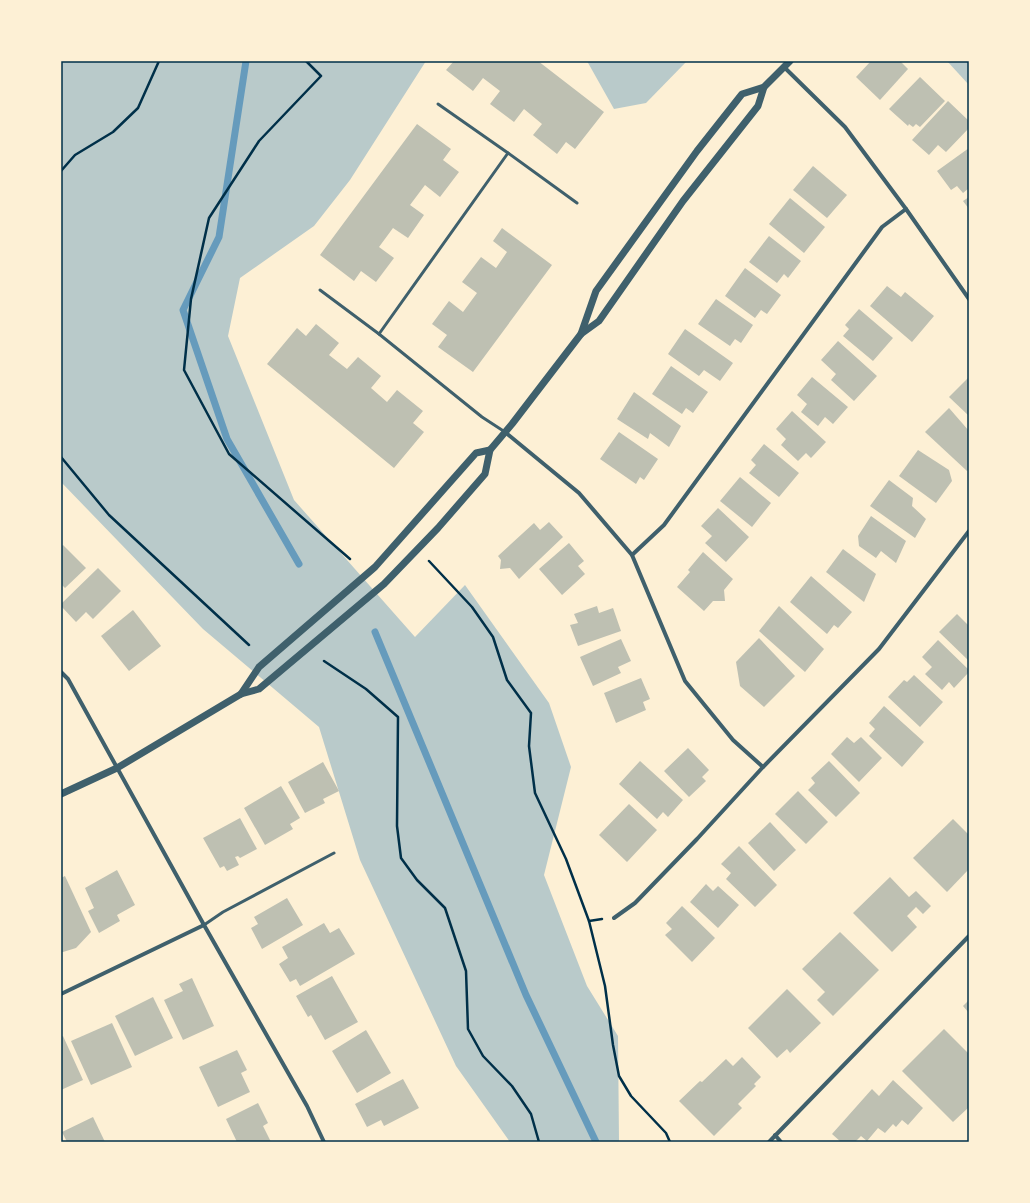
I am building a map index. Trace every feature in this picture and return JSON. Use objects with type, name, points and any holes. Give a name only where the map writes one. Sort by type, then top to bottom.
[{"type":"street","points":[[581,334],[596,291],[697,151],[742,94],[764,87],[790,61]]},
{"type":"street","points":[[784,67],[845,127],[969,299]]},
{"type":"street","points":[[61,794],[117,768],[241,694],[259,689],[384,584],[438,528],[485,474],[490,450],[512,424],[581,334],[599,321],[683,201],[758,106],[764,87]]},
{"type":"street","points":[[632,555],[664,525],[882,227],[906,210]]},
{"type":"street","points":[[505,432],[579,494],[632,555],[685,681],[733,740],[764,767]]},
{"type":"street","points":[[241,694],[259,668],[375,567],[476,453],[490,450]]},
{"type":"street","points":[[614,918],[635,903],[697,840],[764,767],[878,649],[969,532]]},
{"type":"street","points":[[61,672],[68,679],[204,925],[307,1106],[324,1142]]},
{"type":"street","points":[[61,994],[204,925]]},
{"type":"street","points":[[769,1142],[969,936]]},
{"type":"street","points":[[775,1135],[781,1142]]},
{"type":"lane","points":[[438,104],[508,152],[577,203]]},
{"type":"lane","points":[[379,334],[508,152]]},
{"type":"lane","points":[[320,290],[379,334],[482,417],[505,432]]},
{"type":"lane","points":[[204,925],[223,912],[334,853]]},
{"type":"path","points":[[61,171],[75,155],[113,132],[138,108],[159,61]]},
{"type":"path","points":[[306,61],[321,76],[259,141],[209,218],[191,299],[184,370],[229,454],[350,559]]},
{"type":"path","points":[[61,457],[109,515],[249,644]]},
{"type":"path","points":[[429,562],[472,607],[489,631],[493,637],[507,680],[531,713],[528,746],[536,793],[566,859],[589,921],[605,986],[619,1076],[631,1096],[666,1133],[670,1142]]},
{"type":"path","points":[[324,661],[366,688],[398,717],[397,826],[401,858],[417,880],[445,908],[466,970],[468,1030],[483,1056],[512,1086],[531,1114],[539,1142]]},
{"type":"shaded area","points":[[61,61],[426,61],[350,180],[314,226],[240,278],[228,336],[294,500],[415,637],[465,585],[549,703],[571,767],[544,875],[587,986],[618,1036],[619,1142],[510,1142],[456,1066],[360,860],[319,727],[203,629],[61,482]]},
{"type":"shaded area","points":[[587,61],[687,61],[646,103],[614,109]]},
{"type":"shaded area","points":[[947,61],[969,61],[969,85]]},
{"type":"building","points":[[454,61],[538,61],[604,112],[575,149],[566,142],[557,154],[533,135],[542,124],[524,109],[514,122],[490,104],[500,91],[483,78],[473,91],[446,70]]},
{"type":"building","points":[[871,61],[900,61],[908,69],[880,100],[856,77]]},
{"type":"building","points":[[920,77],[945,101],[920,127],[916,124],[913,127],[909,124],[908,126],[889,109]]},
{"type":"building","points":[[948,101],[969,121],[969,128],[946,152],[938,145],[929,155],[912,140]]},
{"type":"building","points":[[417,124],[451,149],[443,160],[459,172],[440,197],[425,185],[410,205],[424,215],[408,238],[393,228],[379,247],[394,258],[376,282],[361,271],[354,281],[320,255]]},
{"type":"building","points":[[969,148],[969,188],[963,193],[957,186],[951,190],[937,171]]},
{"type":"building","points":[[813,166],[847,195],[827,218],[793,190]]},
{"type":"building","points":[[969,197],[969,209],[963,201]]},
{"type":"building","points":[[790,198],[825,227],[804,253],[769,224]]},
{"type":"building","points":[[502,228],[552,265],[473,372],[438,347],[447,335],[432,324],[449,301],[463,312],[477,293],[462,282],[481,257],[496,268],[507,252],[493,241]]},
{"type":"building","points":[[769,236],[801,261],[788,278],[784,274],[777,283],[749,262]]},
{"type":"building","points":[[745,268],[781,295],[767,314],[761,310],[755,318],[725,296]]},
{"type":"building","points":[[887,286],[901,297],[905,292],[934,316],[912,342],[870,306]]},
{"type":"building","points":[[716,299],[753,325],[741,343],[735,339],[730,346],[698,324]]},
{"type":"building","points":[[859,309],[893,338],[873,361],[843,336],[849,329],[845,325]]},
{"type":"building","points":[[316,324],[339,343],[329,355],[347,369],[358,357],[381,376],[371,388],[387,402],[397,390],[423,411],[413,423],[424,432],[394,468],[267,364],[297,328],[306,336]]},
{"type":"building","points":[[685,329],[733,363],[720,381],[704,370],[699,376],[668,354]]},
{"type":"building","points":[[838,341],[877,376],[854,401],[831,380],[836,374],[821,360]]},
{"type":"building","points":[[671,366],[708,392],[693,413],[686,408],[682,414],[652,394]]},
{"type":"building","points":[[812,377],[848,407],[833,424],[825,417],[818,426],[801,412],[807,404],[797,395]]},
{"type":"building","points":[[969,377],[969,416],[949,397]]},
{"type":"building","points":[[634,392],[681,426],[669,447],[650,433],[648,439],[617,419]]},
{"type":"building","points":[[949,408],[969,431],[969,469],[967,471],[925,432]]},
{"type":"building","points":[[792,411],[826,442],[811,458],[806,453],[798,461],[781,445],[786,439],[776,429]]},
{"type":"building","points":[[619,432],[658,459],[644,480],[640,477],[636,484],[600,459]]},
{"type":"building","points":[[764,444],[799,473],[779,497],[749,473],[756,465],[751,460]]},
{"type":"building","points":[[918,450],[949,470],[952,481],[936,503],[899,476]]},
{"type":"building","points":[[740,477],[771,503],[752,527],[720,501]]},
{"type":"building","points":[[889,480],[913,498],[912,506],[926,519],[915,538],[870,506]]},
{"type":"building","points":[[718,508],[749,537],[726,562],[705,543],[712,536],[701,526]]},
{"type":"building","points":[[871,516],[906,541],[896,563],[881,551],[876,558],[859,546],[858,536]]},
{"type":"building","points":[[549,522],[563,537],[519,579],[510,568],[500,569],[501,560],[498,556],[534,523],[540,530]]},
{"type":"building","points":[[569,543],[584,561],[578,566],[585,574],[562,595],[539,569]]},
{"type":"building","points":[[63,545],[86,568],[65,588],[61,584],[61,547]]},
{"type":"building","points":[[843,549],[876,574],[864,602],[826,572]]},
{"type":"building","points":[[703,552],[733,579],[724,590],[725,601],[713,601],[704,611],[677,587],[690,572],[688,570]]},
{"type":"building","points":[[98,568],[121,591],[93,619],[86,612],[76,622],[61,606],[61,604]]},
{"type":"building","points":[[811,576],[852,612],[838,628],[834,625],[827,634],[790,602]]},
{"type":"building","points":[[597,606],[599,613],[613,608],[621,631],[578,646],[570,625],[578,623],[574,614]]},
{"type":"building","points":[[779,606],[824,649],[805,672],[759,631]]},
{"type":"building","points":[[133,610],[161,646],[129,671],[101,636]]},
{"type":"building","points":[[957,614],[969,626],[969,661],[939,632]]},
{"type":"building","points":[[759,638],[795,676],[764,707],[740,686],[736,662]]},
{"type":"building","points":[[621,639],[631,661],[618,667],[621,673],[593,686],[580,657]]},
{"type":"building","points":[[938,640],[969,670],[969,672],[954,688],[949,682],[942,690],[925,674],[932,667],[922,657]]},
{"type":"building","points":[[914,675],[943,702],[920,727],[888,697],[904,680],[907,682]]},
{"type":"building","points":[[641,678],[650,699],[643,702],[646,710],[616,723],[604,693]]},
{"type":"building","points":[[884,706],[924,742],[902,767],[869,736],[875,729],[869,723]]},
{"type":"building","points":[[847,737],[854,743],[861,737],[882,758],[859,782],[831,754]]},
{"type":"building","points":[[688,748],[709,770],[702,777],[706,781],[689,797],[664,771]]},
{"type":"building","points":[[640,761],[683,800],[668,817],[663,812],[657,819],[619,784]]},
{"type":"building","points":[[829,761],[860,793],[836,817],[808,790],[815,783],[811,778]]},
{"type":"building","points":[[323,762],[339,791],[323,799],[325,803],[305,813],[288,782]]},
{"type":"building","points":[[281,786],[300,818],[290,824],[293,829],[265,845],[244,808]]},
{"type":"building","points":[[798,791],[828,822],[806,844],[775,814]]},
{"type":"building","points":[[629,804],[657,830],[627,862],[599,835]]},
{"type":"building","points":[[240,818],[257,849],[240,858],[238,856],[235,857],[239,865],[227,871],[224,866],[220,868],[203,838]]},
{"type":"building","points":[[953,819],[969,835],[969,869],[947,892],[913,858]]},
{"type":"building","points":[[770,822],[796,850],[774,871],[748,843]]},
{"type":"building","points":[[739,846],[777,885],[755,907],[726,879],[731,873],[721,864]]},
{"type":"building","points":[[117,870],[135,905],[117,915],[120,921],[99,933],[88,911],[94,908],[85,888]]},
{"type":"building","points":[[65,876],[91,932],[76,948],[61,952],[61,878]]},
{"type":"building","points":[[890,877],[909,897],[916,891],[931,906],[923,914],[916,907],[907,916],[917,927],[892,952],[853,913]]},
{"type":"building","points":[[706,884],[713,891],[718,886],[739,905],[718,928],[690,902]]},
{"type":"building","points":[[287,898],[303,925],[262,949],[251,928],[258,924],[254,917]]},
{"type":"building","points":[[682,906],[715,938],[692,962],[665,935],[672,929],[666,923]]},
{"type":"building","points":[[324,923],[330,933],[339,928],[355,954],[300,986],[296,979],[290,982],[279,964],[288,958],[282,947]]},
{"type":"building","points":[[840,932],[879,970],[833,1016],[817,1000],[825,992],[802,969]]},
{"type":"building","points":[[332,976],[358,1022],[325,1040],[311,1015],[308,1017],[296,996]]},
{"type":"building","points":[[192,978],[214,1026],[183,1040],[164,1000],[183,991],[179,984]]},
{"type":"building","points":[[787,989],[821,1023],[790,1053],[787,1049],[777,1058],[748,1028]]},
{"type":"building","points":[[153,997],[173,1038],[135,1056],[115,1016]]},
{"type":"building","points":[[969,1000],[969,1013],[963,1006]]},
{"type":"building","points":[[112,1023],[132,1067],[91,1085],[71,1041]]},
{"type":"building","points":[[944,1029],[969,1054],[969,1107],[953,1122],[902,1071]]},
{"type":"building","points":[[366,1030],[391,1073],[357,1093],[332,1051]]},
{"type":"building","points":[[63,1036],[83,1080],[61,1090],[61,1037]]},
{"type":"building","points":[[237,1050],[247,1070],[241,1073],[250,1092],[218,1107],[199,1067]]},
{"type":"building","points":[[742,1057],[761,1077],[754,1084],[756,1086],[738,1104],[742,1108],[714,1136],[679,1101],[726,1059],[733,1066]]},
{"type":"building","points":[[403,1079],[419,1108],[384,1126],[381,1120],[367,1127],[355,1104]]},
{"type":"building","points":[[893,1080],[923,1108],[908,1125],[902,1120],[896,1127],[893,1124],[885,1133],[878,1128],[867,1141],[861,1136],[855,1142],[841,1142],[832,1134],[872,1089],[879,1096]]},
{"type":"building","points":[[258,1103],[268,1123],[263,1126],[271,1142],[237,1142],[226,1119]]},
{"type":"building","points":[[93,1117],[105,1142],[67,1142],[62,1132]]},
{"type":"waterway","points":[[246,61],[219,237],[183,310],[227,439],[299,564]]},
{"type":"waterway","points":[[375,632],[526,995],[596,1142]]}]
